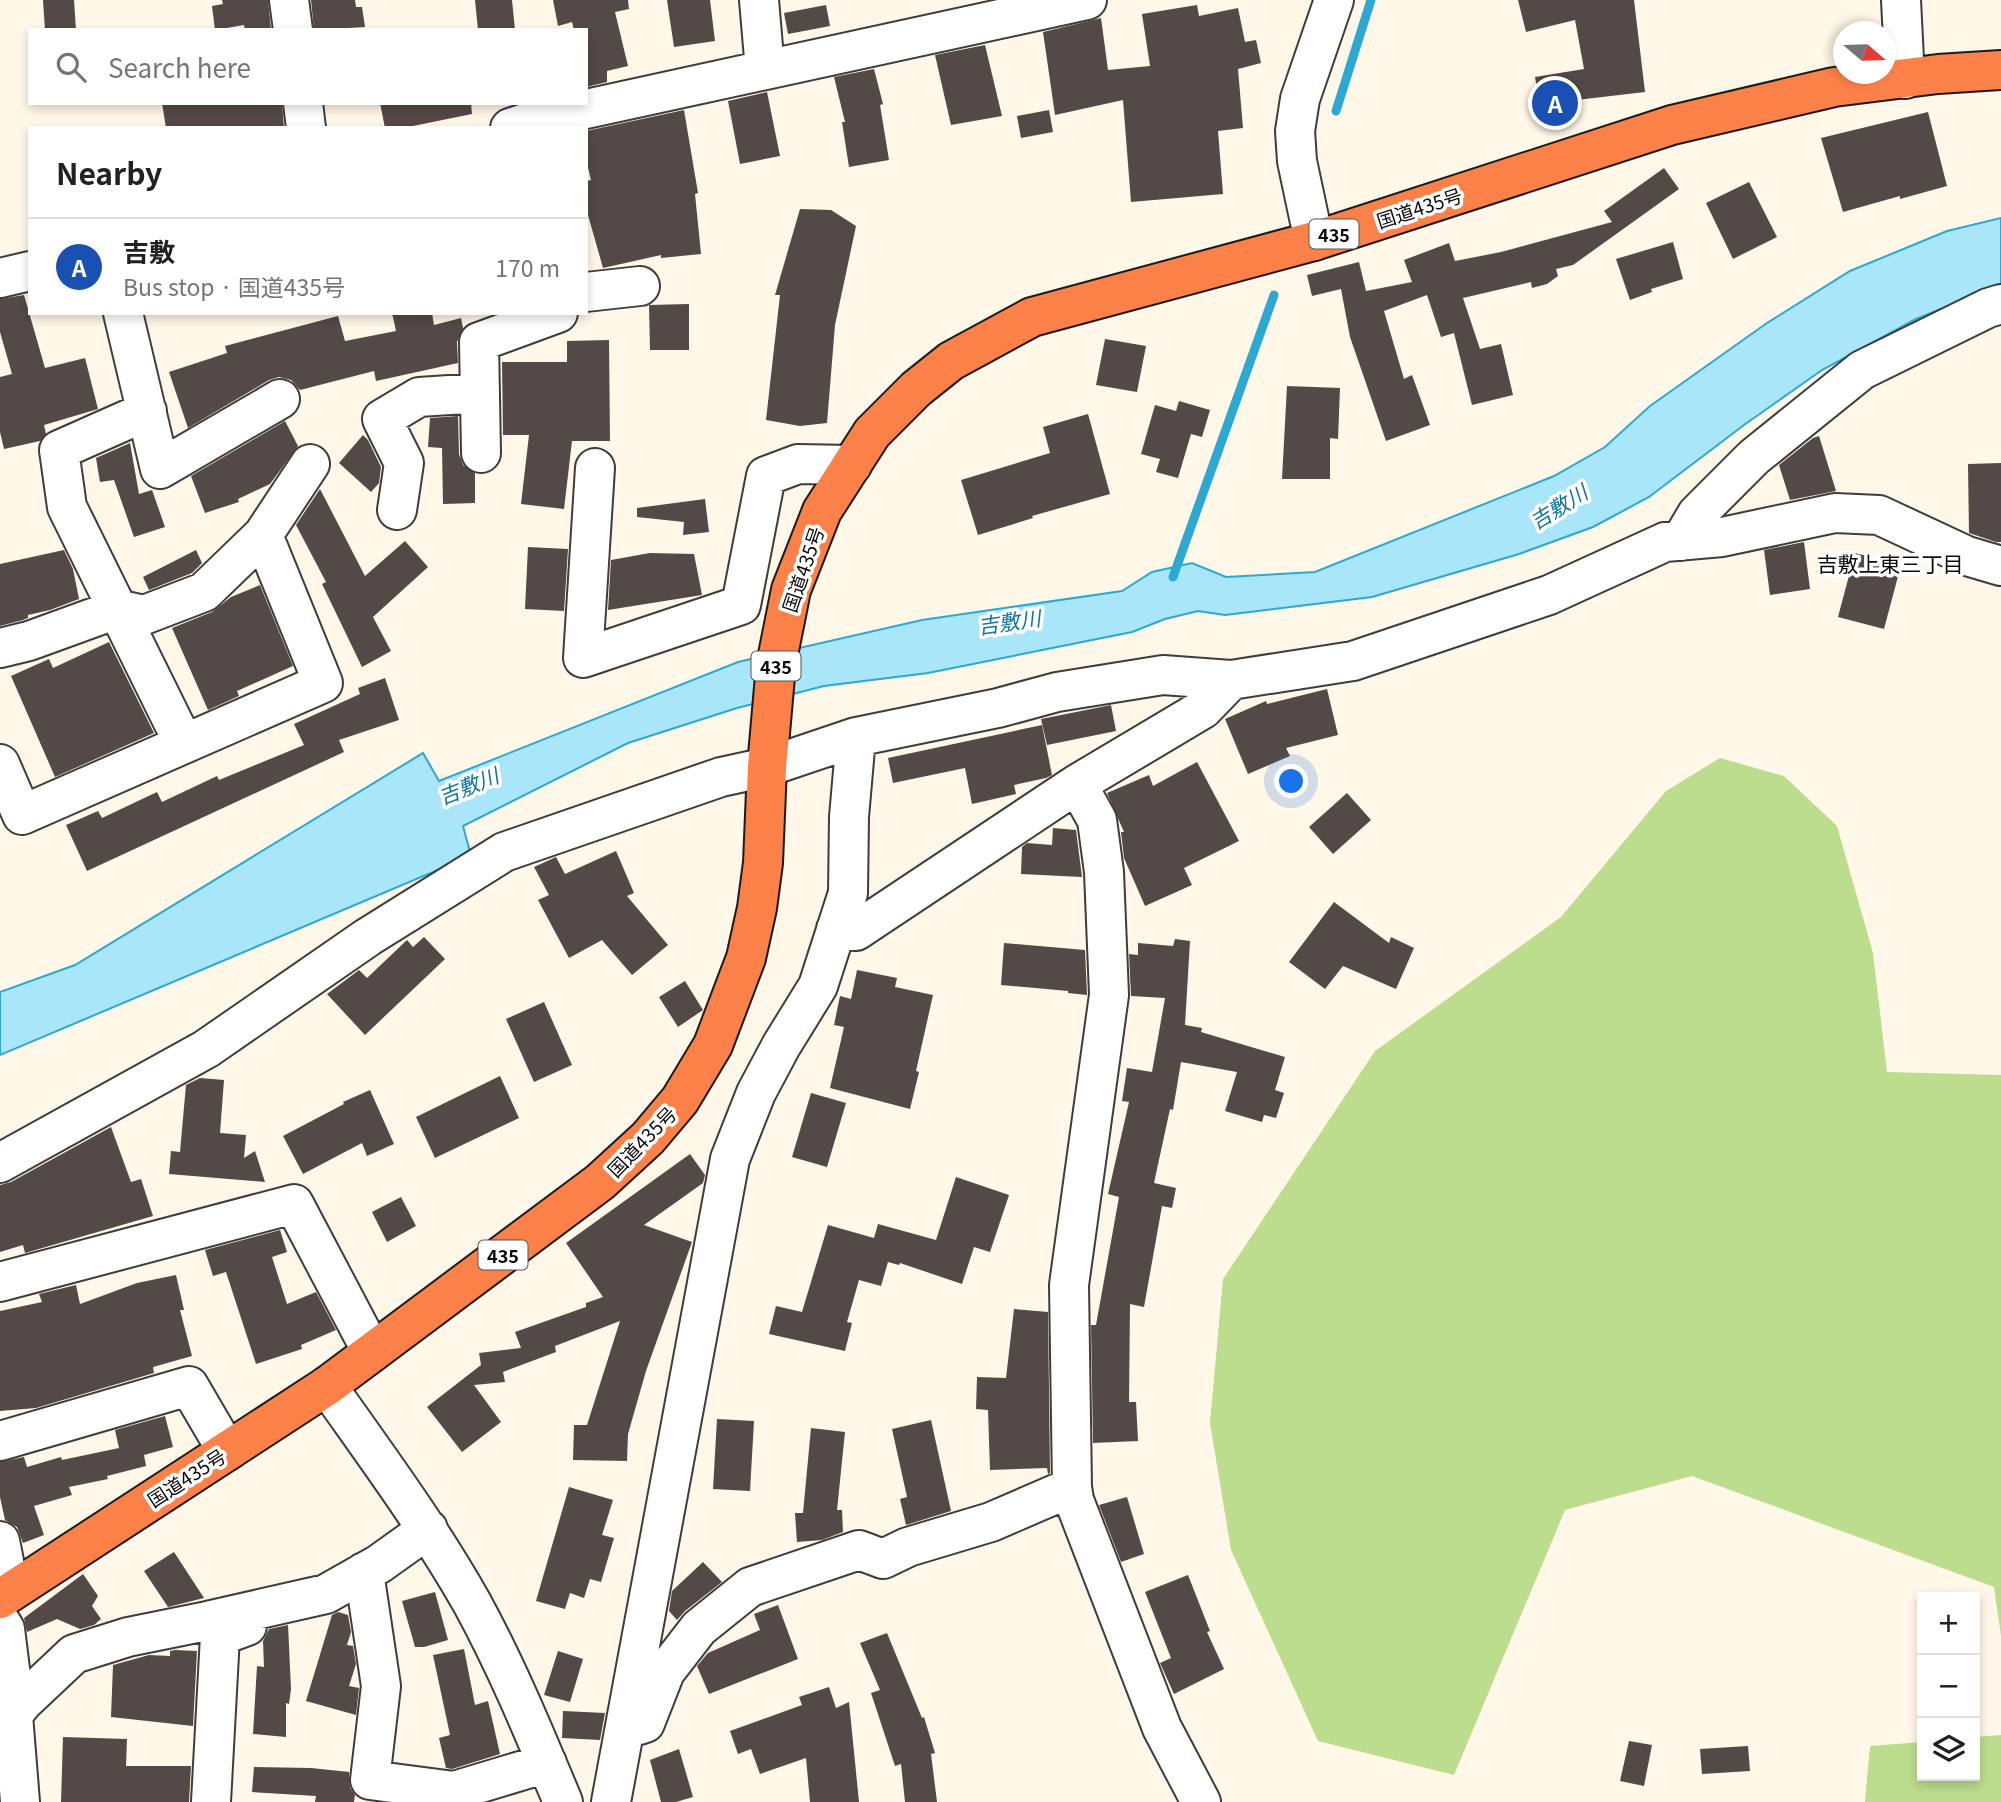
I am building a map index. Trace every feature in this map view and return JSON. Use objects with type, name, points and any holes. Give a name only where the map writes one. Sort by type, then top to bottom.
[{"type":"highway","name":"国道435号","points":[[3,1604],[327,1386],[600,1182],[648,1138],[680,1100],[713,1045],[746,958],[757,908],[763,863],[776,665],[791,590],[822,511],[872,433],[916,388],[951,361],[1032,317],[1314,241],[1672,125],[1834,88],[2001,70]]},
{"type":"street","points":[[289,0],[293,28]]},
{"type":"street","points":[[760,0],[765,70]]},
{"type":"street","points":[[525,126],[765,70],[1087,0]]},
{"type":"street","points":[[1901,0],[1905,79]]},
{"type":"street","points":[[1314,241],[1297,161],[1294,131],[1300,99],[1329,1]]},
{"type":"street","points":[[303,105],[306,126]]},
{"type":"street","points":[[0,278],[28,271]]},
{"type":"street","points":[[588,292],[640,286]]},
{"type":"street","points":[[1681,541],[1697,514],[1754,457],[1862,370],[2001,304]]},
{"type":"street","points":[[123,315],[160,469],[280,399]]},
{"type":"street","points":[[481,453],[479,342],[553,315]]},
{"type":"street","points":[[397,510],[404,463],[382,419],[419,397],[480,393]]},
{"type":"street","points":[[147,411],[59,450],[67,508],[184,744]]},
{"type":"street","points":[[0,648],[29,641],[117,609],[144,615],[204,592],[263,535],[310,464]]},
{"type":"street","points":[[595,468],[583,658],[741,605],[766,476],[798,464],[852,465]]},
{"type":"street","points":[[0,1163],[206,1049],[368,937],[504,852],[721,777],[768,756],[998,708],[1057,692],[1163,676],[1231,680],[1353,661],[1549,595],[1665,542],[1722,537],[1835,513],[1879,515],[1967,556],[2001,566]]},
{"type":"street","points":[[0,764],[22,816],[323,683],[263,535]]},
{"type":"street","points":[[835,929],[856,931],[1077,785],[1203,709],[1231,680]]},
{"type":"street","points":[[611,1802],[730,1160],[756,1093],[817,986],[848,893],[849,817],[856,737]]},
{"type":"street","points":[[1077,785],[1097,820],[1104,872],[1109,995],[1069,1285],[1072,1487],[1074,1500],[1162,1728],[1201,1802]]},
{"type":"street","points":[[0,1282],[294,1204],[372,1352]]},
{"type":"street","points":[[0,1441],[189,1386],[227,1451]]},
{"type":"street","points":[[327,1386],[428,1529],[484,1626],[512,1682],[564,1802]]},
{"type":"street","points":[[625,1732],[645,1723],[665,1672],[699,1628],[750,1587],[859,1550],[883,1559],[908,1547],[991,1522],[1072,1487]]},
{"type":"street","points":[[12,1716],[74,1654],[128,1637],[326,1594],[365,1572],[428,1529]]},
{"type":"street","points":[[0,1541],[20,1802]]},
{"type":"street","points":[[365,1572],[381,1686],[370,1780],[454,1791],[547,1763]]},
{"type":"street","points":[[211,1802],[222,1635]]},
{"type":"green space","points":[[1720,758],[1784,776],[1837,826],[1873,953],[1887,1072],[2001,1075],[2001,1636],[1994,1587],[1692,1476],[1565,1510],[1454,1775],[1318,1741],[1231,1550],[1210,1423],[1223,1279],[1375,1051],[1561,917],[1666,791]]},
{"type":"green space","points":[[2001,1735],[2001,1802],[1865,1802],[1870,1746],[1917,1742],[1917,1781],[1980,1781],[1980,1737]]},
{"type":"water","name":"吉敷川","points":[[2001,218],[2001,285],[1916,319],[1822,370],[1649,497],[1593,527],[1519,554],[1372,597],[1225,615],[1198,611],[1165,619],[1132,632],[928,673],[824,686],[737,708],[628,743],[463,826],[471,856],[0,1055],[0,992],[75,965],[423,753],[439,781],[738,662],[922,620],[1122,591],[1152,572],[1192,563],[1226,577],[1315,572],[1554,476],[1605,447],[1650,406],[1767,323],[1850,271],[1947,231]]},
{"type":"building","points":[[43,0],[74,0],[76,28],[45,28]]},
{"type":"building","points":[[222,0],[268,0],[271,28],[245,28],[244,25],[215,28],[212,6],[223,4]]},
{"type":"building","points":[[311,0],[355,0],[356,7],[362,7],[365,27],[314,28]]},
{"type":"building","points":[[475,0],[512,0],[515,28],[478,28]]},
{"type":"building","points":[[553,0],[628,0],[629,9],[615,12],[628,66],[607,71],[607,82],[588,87],[588,28],[574,28],[572,22],[558,26]]},
{"type":"building","points":[[667,0],[710,0],[715,41],[674,47]]},
{"type":"building","points":[[1518,0],[1634,0],[1645,92],[1568,101],[1569,106],[1541,112],[1535,77],[1584,69],[1575,20],[1526,32]]},
{"type":"building","points":[[826,5],[830,26],[788,34],[784,13]]},
{"type":"building","points":[[1197,5],[1199,16],[1238,8],[1245,42],[1256,40],[1261,63],[1238,69],[1243,128],[1218,131],[1223,194],[1131,202],[1123,100],[1055,115],[1043,32],[1101,18],[1108,70],[1150,66],[1142,14]]},
{"type":"building","points":[[985,45],[1002,116],[951,125],[935,55]]},
{"type":"building","points":[[874,69],[883,104],[880,105],[889,160],[849,167],[842,122],[845,122],[834,77]]},
{"type":"building","points":[[767,92],[780,156],[740,164],[728,101]]},
{"type":"building","points":[[162,105],[282,105],[284,126],[166,126]]},
{"type":"building","points":[[380,105],[471,105],[472,114],[413,126],[385,126]]},
{"type":"building","points":[[684,110],[698,193],[695,194],[701,254],[661,258],[661,255],[603,268],[588,215],[588,181],[591,180],[588,167],[588,131]]},
{"type":"building","points":[[1049,110],[1053,132],[1021,138],[1017,116]]},
{"type":"building","points":[[1928,112],[1947,186],[1843,212],[1821,138]]},
{"type":"building","points":[[1664,168],[1679,189],[1573,265],[1556,269],[1558,276],[1547,284],[1532,288],[1531,282],[1463,298],[1480,349],[1501,344],[1513,395],[1472,405],[1454,333],[1441,337],[1427,295],[1384,311],[1404,379],[1412,375],[1430,425],[1386,441],[1350,337],[1341,289],[1312,296],[1307,275],[1359,262],[1366,291],[1412,282],[1404,260],[1449,243],[1455,261],[1501,252],[1612,222],[1604,211]]},
{"type":"building","points":[[1749,182],[1777,237],[1733,259],[1706,203]]},
{"type":"building","points":[[800,209],[831,210],[856,226],[835,325],[827,423],[800,426],[766,420],[780,295],[775,295]]},
{"type":"building","points":[[1673,242],[1683,279],[1651,289],[1652,292],[1630,300],[1616,259]]},
{"type":"building","points":[[24,295],[45,368],[85,358],[98,409],[44,425],[46,434],[40,441],[4,449],[0,432],[0,377],[12,374],[0,332],[0,299]]},
{"type":"building","points":[[689,304],[689,350],[650,350],[649,305]]},
{"type":"building","points":[[392,315],[432,315],[434,325],[461,318],[463,328],[457,342],[458,363],[376,381],[374,371],[300,390],[291,380],[279,377],[269,380],[188,428],[169,372],[227,353],[225,346],[338,316],[345,341],[396,331]]},
{"type":"building","points":[[1105,339],[1146,346],[1137,392],[1096,385]]},
{"type":"building","points":[[609,340],[610,441],[572,441],[564,509],[521,504],[529,435],[503,435],[502,362],[567,362],[567,341]]},
{"type":"building","points":[[1287,386],[1340,388],[1338,439],[1330,438],[1330,479],[1282,479]]},
{"type":"building","points":[[1179,401],[1210,410],[1202,437],[1191,434],[1178,478],[1156,472],[1160,459],[1141,454],[1155,405],[1176,411]]},
{"type":"building","points":[[1088,414],[1110,494],[1032,516],[1033,518],[978,535],[961,480],[1050,453],[1043,427]]},
{"type":"building","points":[[458,416],[459,454],[463,465],[475,473],[475,503],[443,504],[442,448],[428,447],[430,418]]},
{"type":"building","points":[[285,421],[298,446],[270,484],[238,499],[239,502],[205,513],[191,476]]},
{"type":"building","points":[[363,435],[381,467],[379,483],[371,492],[339,463]]},
{"type":"building","points":[[1819,436],[1836,491],[1790,500],[1779,465]]},
{"type":"building","points":[[130,443],[139,494],[152,490],[165,527],[134,537],[114,480],[100,482],[96,458]]},
{"type":"building","points":[[2001,463],[2001,542],[1996,542],[1969,533],[1968,464]]},
{"type":"building","points":[[320,489],[365,576],[405,541],[428,567],[373,617],[391,651],[362,667],[322,584],[326,582],[296,525]]},
{"type":"building","points":[[705,499],[709,532],[683,535],[684,522],[637,517],[637,508]]},
{"type":"building","points":[[1804,542],[1810,589],[1770,595],[1764,550]]},
{"type":"building","points":[[528,547],[568,549],[564,611],[525,609]]},
{"type":"building","points":[[64,550],[73,569],[79,599],[0,626],[0,564]]},
{"type":"building","points":[[196,550],[202,563],[192,573],[149,590],[143,577]]},
{"type":"building","points":[[650,553],[694,554],[702,595],[608,610],[611,560]]},
{"type":"building","points":[[1855,553],[1901,565],[1884,629],[1838,617]]},
{"type":"building","points":[[260,585],[293,666],[237,691],[239,696],[208,710],[172,628],[212,612],[231,597]]},
{"type":"building","points":[[109,642],[154,733],[55,777],[11,676],[49,659],[53,668]]},
{"type":"building","points":[[385,678],[399,720],[339,740],[344,752],[87,871],[66,825],[98,811],[102,818],[157,792],[162,802],[217,776],[219,780],[304,745],[294,724],[360,694],[358,688]]},
{"type":"building","points":[[1327,689],[1338,735],[1286,748],[1290,756],[1248,774],[1225,719],[1266,701],[1267,704]]},
{"type":"building","points":[[1111,705],[1116,731],[1047,745],[1041,719]]},
{"type":"building","points":[[1042,725],[1052,775],[1014,785],[1016,794],[972,804],[965,768],[893,783],[888,758]]},
{"type":"building","points":[[1197,762],[1239,841],[1184,868],[1192,885],[1145,906],[1124,858],[1121,832],[1124,832],[1107,793],[1149,775],[1153,786]]},
{"type":"building","points":[[1347,793],[1371,820],[1333,854],[1309,827]]},
{"type":"building","points":[[1053,828],[1076,830],[1082,877],[1021,874],[1022,847],[1027,843],[1052,845]]},
{"type":"building","points":[[616,851],[634,893],[627,896],[668,945],[632,975],[602,940],[569,958],[538,900],[549,895],[534,867],[556,857],[565,874]]},
{"type":"building","points":[[1334,902],[1389,943],[1391,937],[1414,948],[1396,989],[1343,966],[1325,989],[1289,962]]},
{"type":"building","points":[[424,937],[445,959],[365,1035],[327,994],[359,970],[367,978],[407,940],[413,947]]},
{"type":"building","points":[[1175,939],[1190,941],[1185,1025],[1202,1028],[1201,1032],[1285,1057],[1275,1090],[1284,1093],[1276,1118],[1264,1115],[1262,1122],[1225,1111],[1237,1072],[1181,1062],[1173,1110],[1170,1109],[1154,1183],[1176,1188],[1172,1208],[1162,1206],[1144,1307],[1130,1304],[1129,1402],[1136,1402],[1138,1441],[1093,1443],[1091,1325],[1096,1325],[1119,1197],[1108,1194],[1129,1102],[1122,1101],[1127,1068],[1152,1072],[1165,998],[1131,996],[1129,954],[1138,955],[1138,943],[1173,946]]},
{"type":"building","points":[[1004,943],[1085,950],[1087,995],[1001,985]]},
{"type":"building","points":[[857,970],[897,978],[895,987],[933,995],[910,1109],[830,1088],[844,1027],[834,1025],[840,996],[851,999]]},
{"type":"building","points":[[685,981],[703,1010],[678,1027],[659,997]]},
{"type":"building","points":[[544,1002],[572,1065],[534,1082],[506,1019]]},
{"type":"building","points":[[500,1076],[519,1118],[435,1158],[416,1117]]},
{"type":"building","points":[[200,1078],[224,1080],[220,1133],[246,1135],[244,1158],[255,1151],[265,1182],[169,1174],[171,1151],[180,1152],[186,1085]]},
{"type":"building","points":[[370,1090],[394,1144],[367,1156],[362,1143],[303,1174],[283,1136]]},
{"type":"building","points":[[811,1093],[846,1103],[827,1167],[792,1157]]},
{"type":"building","points":[[111,1127],[131,1182],[141,1179],[153,1216],[25,1253],[23,1245],[0,1252],[0,1185],[11,1182]]},
{"type":"building","points":[[690,1154],[705,1175],[703,1183],[644,1225],[692,1242],[646,1371],[628,1434],[627,1461],[573,1460],[574,1425],[587,1425],[620,1321],[555,1346],[556,1352],[503,1372],[505,1382],[474,1385],[501,1422],[462,1452],[427,1407],[481,1365],[479,1353],[521,1348],[515,1332],[586,1307],[586,1303],[603,1297],[566,1243]]},
{"type":"building","points":[[956,1177],[1009,1195],[990,1252],[974,1247],[962,1284],[900,1263],[888,1262],[881,1286],[859,1280],[847,1322],[852,1323],[845,1351],[769,1334],[776,1306],[802,1312],[828,1225],[874,1238],[878,1224],[936,1240]]},
{"type":"building","points":[[401,1197],[416,1226],[387,1242],[372,1212]]},
{"type":"building","points":[[280,1230],[287,1252],[272,1257],[287,1304],[316,1292],[336,1330],[301,1345],[302,1349],[256,1364],[226,1272],[213,1276],[205,1250]]},
{"type":"building","points":[[176,1275],[184,1310],[180,1310],[192,1356],[153,1367],[154,1373],[36,1408],[0,1411],[0,1311],[42,1302],[39,1294],[76,1285],[80,1304],[137,1283]]},
{"type":"building","points":[[1014,1309],[1048,1312],[1048,1474],[1047,1468],[990,1470],[988,1410],[976,1409],[977,1377],[1006,1378]]},
{"type":"building","points":[[165,1416],[173,1447],[144,1455],[146,1466],[107,1476],[108,1479],[69,1487],[72,1495],[34,1506],[44,1535],[23,1543],[17,1527],[5,1520],[0,1497],[0,1462],[24,1457],[27,1467],[61,1457],[62,1460],[119,1448],[115,1430]]},
{"type":"building","points":[[717,1419],[754,1421],[750,1491],[713,1489]]},
{"type":"building","points":[[931,1420],[951,1511],[906,1525],[900,1499],[907,1497],[892,1429]]},
{"type":"building","points":[[811,1428],[845,1432],[837,1510],[842,1510],[843,1532],[822,1540],[797,1542],[795,1513],[803,1513]]},
{"type":"building","points":[[569,1487],[613,1500],[602,1535],[614,1538],[601,1582],[590,1579],[584,1598],[570,1593],[565,1609],[536,1601]]},
{"type":"building","points":[[1127,1497],[1144,1554],[1121,1562],[1099,1505]]},
{"type":"building","points":[[174,1552],[204,1598],[168,1607],[144,1571]]},
{"type":"building","points":[[703,1562],[722,1582],[677,1620],[669,1611],[672,1591]]},
{"type":"building","points":[[83,1574],[98,1596],[92,1606],[101,1619],[94,1625],[80,1629],[57,1619],[27,1632],[24,1618]]},
{"type":"building","points":[[1188,1575],[1210,1631],[1207,1632],[1224,1669],[1174,1694],[1160,1663],[1171,1658],[1145,1592]]},
{"type":"building","points":[[435,1592],[448,1640],[415,1647],[402,1601]]},
{"type":"building","points":[[778,1605],[798,1659],[709,1694],[697,1666],[708,1653],[760,1630],[754,1614]]},
{"type":"building","points":[[338,1612],[348,1615],[351,1632],[347,1645],[353,1646],[356,1664],[349,1686],[359,1688],[356,1715],[306,1701],[332,1615]]},
{"type":"building","points":[[288,1625],[291,1689],[289,1704],[286,1703],[286,1737],[253,1734],[257,1666],[264,1667],[263,1641],[269,1629]]},
{"type":"building","points":[[887,1633],[922,1718],[924,1717],[935,1753],[931,1754],[937,1802],[905,1802],[901,1764],[895,1766],[871,1693],[880,1690],[860,1643]]},
{"type":"building","points":[[464,1649],[475,1705],[488,1701],[500,1754],[452,1769],[446,1768],[439,1738],[450,1735],[433,1655]]},
{"type":"building","points":[[170,1651],[197,1651],[193,1726],[111,1717],[113,1665],[149,1655],[170,1656]]},
{"type":"building","points":[[558,1651],[583,1659],[570,1702],[544,1695]]},
{"type":"building","points":[[829,1687],[836,1708],[849,1702],[859,1802],[810,1802],[806,1758],[760,1774],[751,1749],[738,1754],[730,1731],[802,1705],[799,1697]]},
{"type":"building","points":[[563,1711],[605,1713],[600,1740],[562,1738]]},
{"type":"building","points":[[63,1737],[127,1739],[126,1766],[191,1766],[189,1802],[61,1802]]},
{"type":"building","points":[[1629,1741],[1652,1745],[1644,1786],[1620,1781]]},
{"type":"building","points":[[1748,1746],[1750,1771],[1702,1774],[1700,1749]]},
{"type":"building","points":[[679,1749],[693,1797],[676,1802],[661,1802],[650,1760]]},
{"type":"building","points":[[254,1767],[349,1772],[350,1788],[355,1795],[354,1802],[315,1802],[316,1796],[252,1792]]},
{"type":"waterway","points":[[1336,111],[1371,0]]},
{"type":"waterway","points":[[1173,577],[1274,295]]},
{"type":"place","name":"吉敷","points":[[1555,103]]},
{"type":"district","name":"吉敷上東三丁目","points":[[1890,563]]}]
